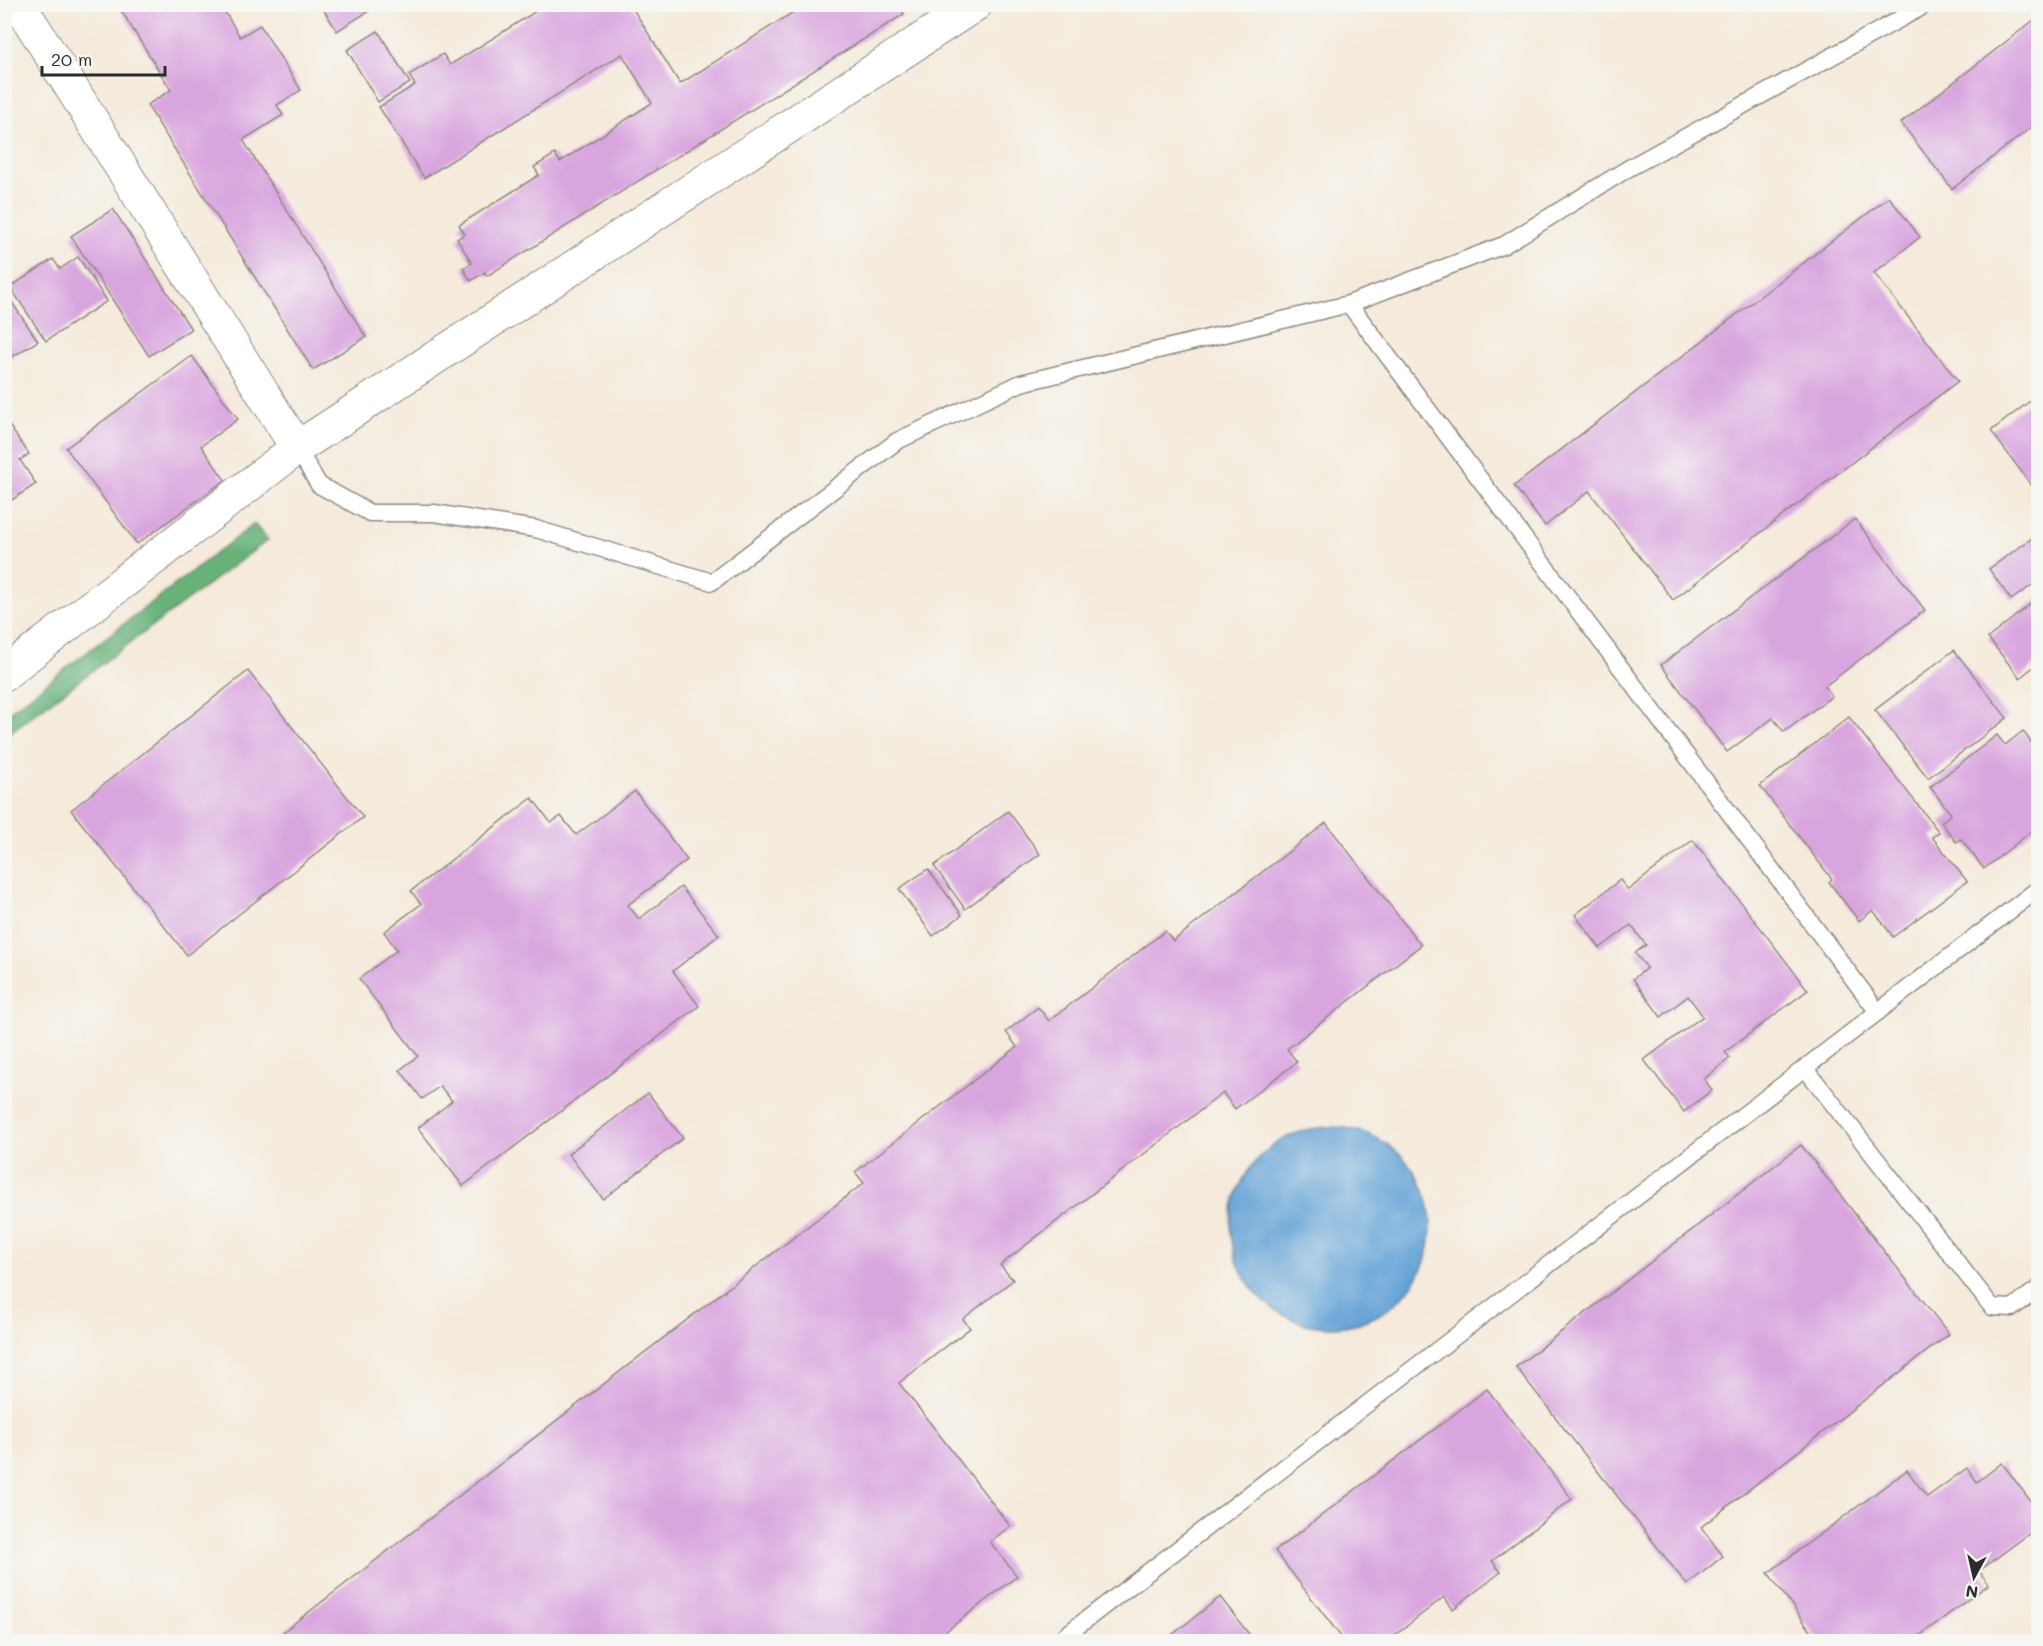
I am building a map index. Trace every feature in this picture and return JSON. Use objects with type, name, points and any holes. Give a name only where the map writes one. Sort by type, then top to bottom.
[{"type":"street","points":[[19,4],[297,448]]},
{"type":"street","points":[[4,674],[297,448],[976,4]]},
{"type":"lane","points":[[297,448],[319,485],[370,513],[434,513],[536,529],[712,582],[897,441],[1021,383],[1349,304],[1504,245],[1629,168],[1927,4]]},
{"type":"lane","points":[[1349,304],[1878,1012]]},
{"type":"lane","points":[[1057,1641],[2038,889]]},
{"type":"lane","points":[[1805,1068],[1992,1307],[2012,1308],[2038,1289]]},
{"type":"green space","points":[[254,524],[268,540],[5,736],[5,715]]},
{"type":"water","points":[[1321,1127],[1341,1127],[1360,1131],[1378,1139],[1402,1156],[1414,1171],[1427,1198],[1431,1227],[1427,1256],[1414,1283],[1402,1298],[1387,1310],[1360,1323],[1341,1327],[1321,1327],[1302,1323],[1284,1315],[1260,1298],[1248,1283],[1235,1256],[1231,1237],[1231,1217],[1235,1198],[1243,1180],[1260,1156],[1275,1144],[1302,1131]]},
{"type":"building","points":[[117,4],[220,4],[240,37],[260,25],[301,90],[277,105],[283,115],[243,140],[366,337],[313,370],[147,105],[171,90]]},
{"type":"building","points":[[320,4],[380,4],[337,31]]},
{"type":"building","points":[[539,4],[630,4],[680,84],[806,4],[898,4],[904,14],[487,276],[485,272],[471,281],[463,268],[472,263],[457,239],[465,234],[459,225],[539,175],[534,167],[555,154],[560,162],[652,103],[622,54],[424,178],[379,107],[415,85],[409,75],[443,54],[450,65],[541,8]]},
{"type":"building","points":[[2038,17],[2038,122],[1952,189],[1901,123]]},
{"type":"building","points":[[378,31],[410,83],[378,102],[347,50]]},
{"type":"building","points":[[1889,197],[1920,237],[1874,273],[1958,381],[1673,600],[1589,491],[1545,526],[1514,486]]},
{"type":"building","points":[[113,209],[191,329],[149,356],[71,236]]},
{"type":"building","points":[[78,257],[107,301],[46,341],[10,287],[53,259],[60,269]]},
{"type":"building","points":[[7,295],[38,341],[4,362],[4,297]]},
{"type":"building","points":[[192,356],[238,419],[201,446],[225,480],[137,544],[66,448]]},
{"type":"building","points":[[2030,401],[2038,412],[2038,494],[1991,431]]},
{"type":"building","points":[[8,424],[29,454],[20,460],[36,484],[4,505],[4,426]]},
{"type":"building","points":[[1855,519],[1925,610],[1825,686],[1832,696],[1784,732],[1773,718],[1727,752],[1661,665]]},
{"type":"building","points":[[2038,534],[2038,581],[2011,600],[1989,569]]},
{"type":"building","points":[[2038,598],[2038,663],[2020,678],[1988,638]]},
{"type":"building","points":[[1954,650],[2007,718],[1928,778],[1875,710]]},
{"type":"building","points":[[248,671],[363,817],[187,955],[71,810]]},
{"type":"building","points":[[1849,717],[1939,832],[1932,837],[1967,881],[1893,937],[1873,910],[1859,921],[1829,882],[1832,879],[1760,786]]},
{"type":"building","points":[[2023,731],[2035,748],[2038,745],[2038,826],[1984,869],[1961,839],[1956,842],[1941,822],[1951,814],[1930,787],[1997,735],[2005,745]]},
{"type":"building","points":[[635,791],[687,860],[628,905],[639,919],[681,887],[719,935],[673,971],[699,1006],[463,1186],[418,1128],[452,1101],[440,1086],[422,1099],[400,1070],[418,1056],[359,979],[397,950],[384,932],[421,904],[411,891],[532,798],[551,823],[561,816],[576,835]]},
{"type":"building","points":[[1008,811],[1040,854],[965,909],[934,866]]},
{"type":"building","points":[[1326,823],[1421,945],[1287,1049],[1297,1062],[1235,1109],[1223,1093],[1000,1265],[1013,1280],[963,1319],[970,1328],[899,1383],[1010,1526],[990,1542],[1017,1576],[932,1642],[270,1642],[864,1183],[855,1172],[1017,1047],[1006,1032],[1038,1007],[1049,1021],[1165,931],[1173,941]]},
{"type":"building","points":[[1693,840],[1808,990],[1725,1052],[1730,1058],[1704,1079],[1712,1090],[1684,1112],[1644,1060],[1703,1016],[1688,996],[1661,1017],[1633,979],[1647,968],[1635,953],[1646,945],[1631,925],[1600,948],[1575,915],[1620,880],[1628,890]]},
{"type":"building","points":[[928,869],[962,915],[933,936],[899,889]]},
{"type":"building","points":[[648,1093],[683,1138],[603,1199],[568,1154]]},
{"type":"building","points":[[1801,1145],[1949,1334],[1701,1527],[1723,1556],[1687,1585],[1516,1367]]},
{"type":"building","points":[[1487,1389],[1572,1499],[1492,1561],[1501,1572],[1453,1609],[1444,1597],[1386,1642],[1345,1642],[1275,1551]]},
{"type":"building","points":[[2002,1463],[2038,1511],[2038,1527],[1979,1571],[1989,1584],[1911,1642],[1819,1642],[1768,1573],[1907,1470],[1927,1497],[1967,1468],[1977,1482]]},
{"type":"building","points":[[1220,1597],[1255,1642],[1163,1642]]}]
